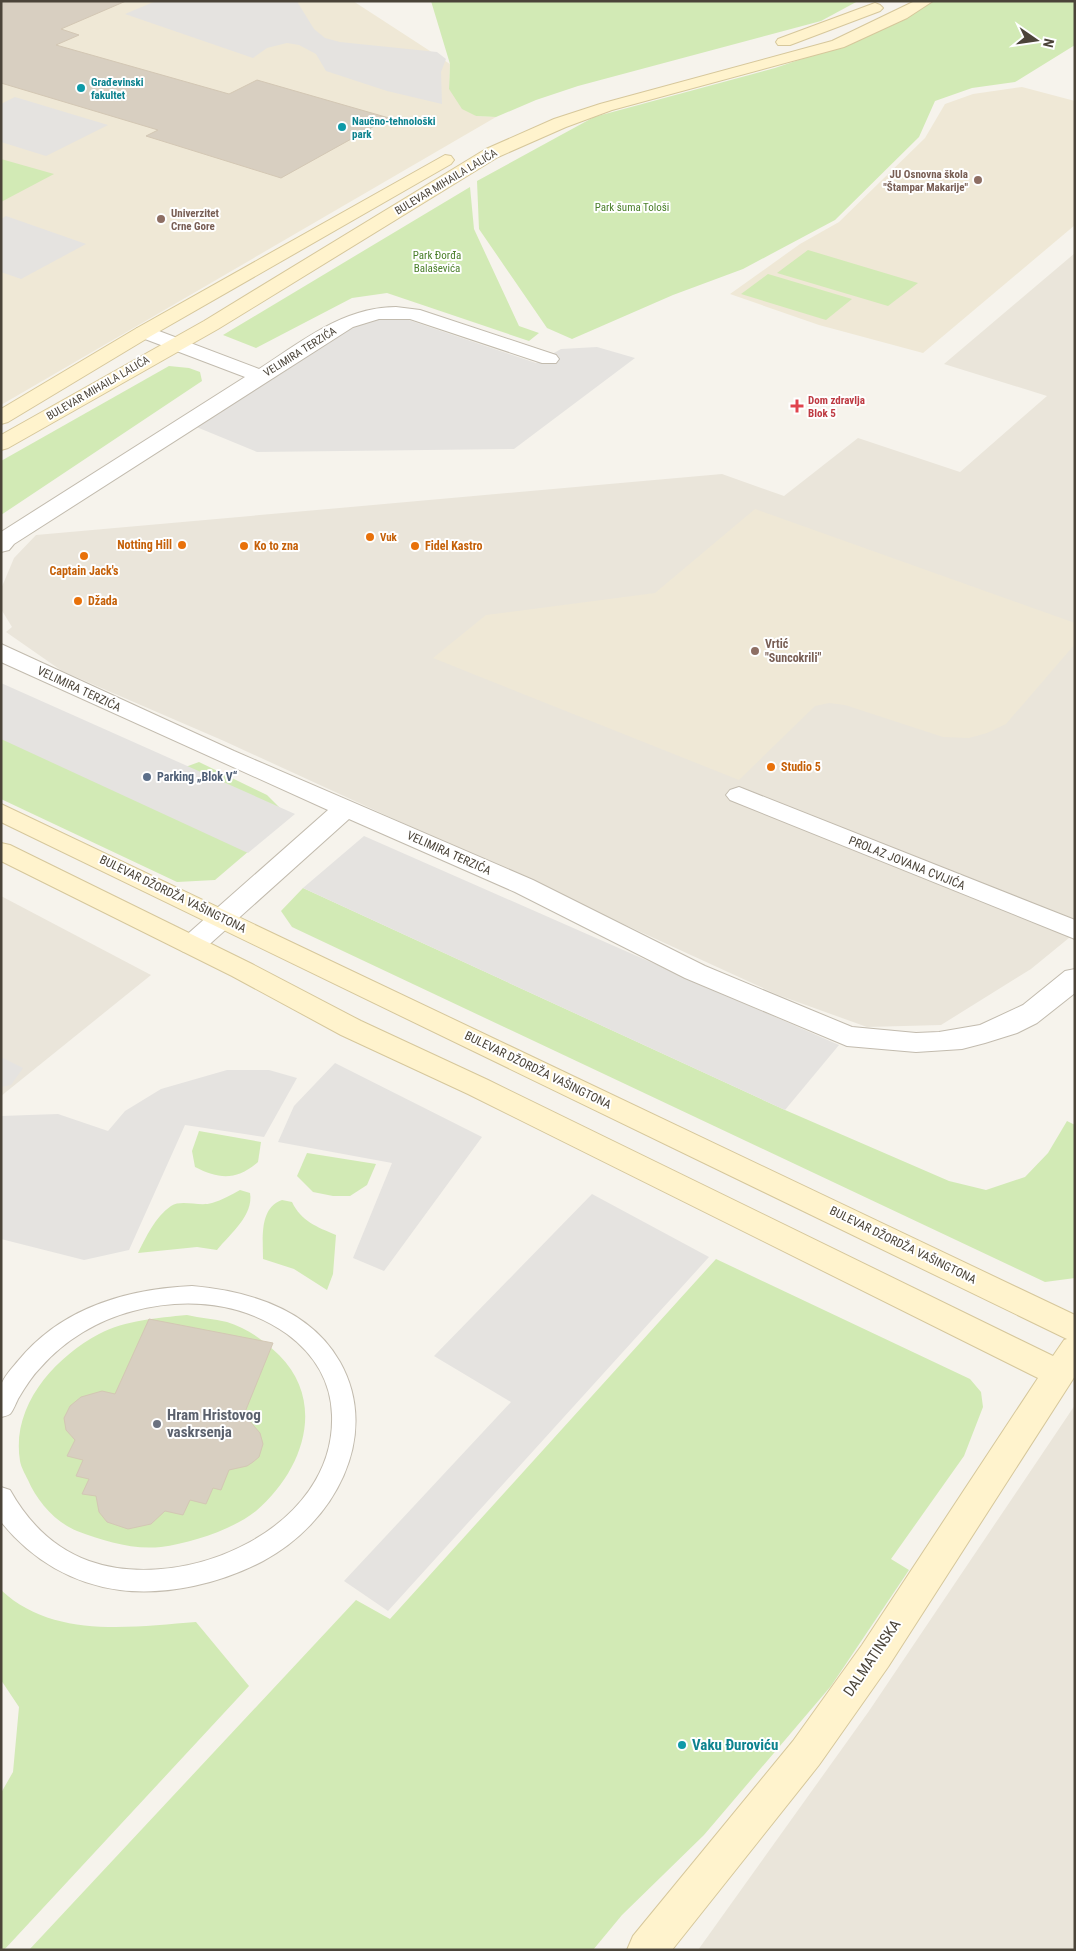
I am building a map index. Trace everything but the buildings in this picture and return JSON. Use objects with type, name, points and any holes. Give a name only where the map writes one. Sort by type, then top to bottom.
[{"type":"main road","points":[[704,64],[777,45],[870,11],[887,1]]},
{"type":"main road","name":"BULEVAR MIHAILA LALIĆA","points":[[1,444],[176,344],[492,153],[520,139],[606,107],[838,44],[902,15],[926,1]]},
{"type":"main road","points":[[568,103],[650,79]]},
{"type":"main road","name":"BULEVAR MIHAILA LALIĆA","points":[[1,418],[144,332],[497,131]]},
{"type":"main road","name":"BULEVAR DŽORDŽA VAŠINGTONA","points":[[1,812],[1075,1329]]},
{"type":"main road","points":[[1,851],[192,945],[351,1028],[1067,1361]]},
{"type":"main road","name":"DALMATINSKA","points":[[647,1950],[806,1753],[864,1672],[1067,1361]]},
{"type":"street","name":"VELIMIRA TERZIĆA","points":[[1,545],[6,539],[260,376],[346,323],[366,315],[379,312],[413,314],[549,359]]},
{"type":"street","points":[[144,332],[260,376]]},
{"type":"street","name":"VELIMIRA TERZIĆA","points":[[1,651],[7,656],[209,748],[524,886],[722,984],[847,1036],[874,1041],[937,1041],[972,1038],[1002,1029],[1028,1016],[1075,978]]},
{"type":"street","name":"PROLAZ JOVANA CVIJIĆA","points":[[738,796],[1075,930]]},
{"type":"street","points":[[192,945],[346,808]]},
{"type":"street","points":[[1,1407],[15,1380],[40,1351],[72,1327],[101,1312],[133,1302],[164,1296],[197,1294],[228,1298],[262,1308],[292,1324],[316,1346],[334,1371],[344,1401],[345,1433],[337,1466],[319,1498],[294,1526],[261,1550],[230,1564],[181,1578],[130,1579],[98,1574],[61,1561],[31,1540],[8,1514],[1,1497]]},
{"type":"shaded area","name":"Univerzitet Crne Gore","points":[[1,1],[353,1],[450,64],[449,89],[476,116],[496,117],[1,405]]},
{"type":"shaded area","points":[[156,1],[299,1],[298,3],[314,29],[325,38],[340,42],[437,52],[446,59],[441,72],[442,104],[387,91],[326,71],[316,54],[299,45],[287,43],[267,48],[253,58],[125,14]]},
{"type":"shaded area","name":"JU Osnovna škola \"Štampar Makarije\"","points":[[1022,87],[1075,101],[1075,225],[923,353],[819,325],[730,294],[800,244],[839,222],[925,138],[945,104],[973,94]]},
{"type":"shaded area","points":[[15,97],[108,125],[46,156],[1,142],[1,104]]},
{"type":"shaded area","points":[[6,216],[86,244],[21,279],[1,272],[1,219]]},
{"type":"shaded area","points":[[1075,253],[1075,933],[1031,969],[941,1025],[867,1027],[778,995],[224,741],[62,671],[6,632],[12,627],[1,609],[1,589],[14,558],[36,535],[722,474],[784,496],[858,438],[960,472],[1047,396],[944,364]]},
{"type":"shaded area","points":[[365,317],[400,317],[536,363],[561,349],[597,347],[635,358],[514,449],[257,452],[194,426]]},
{"type":"shaded area","name":"Vrtić \"Suncokrili\"","points":[[755,509],[1075,623],[1075,644],[1006,724],[987,733],[969,738],[943,737],[845,705],[829,703],[815,706],[739,780],[433,658],[486,615],[655,593]]},
{"type":"shaded area","name":"Parking „Blok V“","points":[[1,683],[295,814],[248,853],[1,739]]},
{"type":"shaded area","points":[[364,836],[839,1045],[785,1110],[303,888]]},
{"type":"shaded area","points":[[1,896],[151,975],[1,1096]]},
{"type":"shaded area","points":[[1,1057],[23,1068],[11,1085],[1,1087]]},
{"type":"shaded area","points":[[335,1063],[482,1137],[384,1271],[353,1258],[392,1163],[278,1142],[294,1106]]},
{"type":"shaded area","points":[[227,1070],[269,1070],[297,1078],[264,1137],[185,1125],[129,1250],[84,1260],[1,1239],[1,1116],[58,1114],[108,1131],[125,1111],[161,1089]]},
{"type":"shaded area","points":[[592,1194],[709,1257],[388,1611],[344,1581],[511,1402],[434,1356]]},
{"type":"shaded area","points":[[1075,1405],[1075,1950],[698,1950],[869,1711]]},
{"type":"green space","points":[[431,1],[858,1],[821,21],[578,86],[536,100],[496,117],[476,116],[462,109],[449,89],[450,64]]},
{"type":"green space","name":"Park šuma Tološi","points":[[923,1],[1075,1],[1075,45],[1015,82],[972,88],[935,101],[919,137],[835,220],[743,269],[673,295],[572,339],[547,328],[479,229],[477,181],[594,117],[775,68],[852,42]]},
{"type":"green space","points":[[1,159],[54,174],[1,202]]},
{"type":"green space","name":"Park Đorđa Balaševića","points":[[470,187],[474,229],[519,326],[539,333],[529,341],[387,293],[352,298],[256,348],[223,335]]},
{"type":"green space","points":[[808,250],[918,283],[888,306],[777,273]]},
{"type":"green space","points":[[768,274],[852,299],[826,320],[741,294]]},
{"type":"green space","points":[[169,366],[189,368],[200,372],[202,381],[1,515],[1,461]]},
{"type":"green space","points":[[1,728],[169,773],[199,762],[267,795],[289,817],[215,880],[177,882],[1,799]]},
{"type":"green space","points":[[303,888],[785,1110],[949,1181],[986,1190],[1025,1177],[1048,1153],[1067,1121],[1075,1125],[1075,1278],[1045,1282],[292,927],[281,911]]},
{"type":"green space","points":[[199,1131],[261,1142],[258,1162],[243,1172],[228,1176],[212,1174],[195,1167],[192,1151]]},
{"type":"green space","points":[[307,1153],[376,1164],[367,1185],[350,1196],[333,1196],[313,1192],[297,1176]]},
{"type":"green space","points":[[240,1190],[250,1193],[248,1209],[240,1224],[217,1250],[197,1247],[138,1253],[156,1221],[171,1206],[180,1203],[212,1203]]},
{"type":"green space","points":[[282,1200],[292,1202],[305,1219],[336,1235],[333,1274],[327,1290],[294,1269],[263,1259],[263,1233],[266,1217],[269,1210]]},
{"type":"green space","points":[[716,1259],[970,1379],[981,1392],[983,1407],[964,1456],[891,1559],[909,1570],[831,1686],[704,1835],[622,1915],[593,1950],[29,1950],[356,1600],[390,1619]]},
{"type":"green space","points":[[187,1315],[227,1322],[249,1331],[274,1350],[294,1374],[302,1394],[305,1415],[303,1436],[297,1457],[272,1495],[256,1511],[235,1524],[211,1535],[150,1548],[118,1544],[69,1527],[54,1516],[36,1496],[21,1466],[19,1441],[22,1421],[29,1403],[39,1386],[66,1356],[99,1334],[131,1323]]},
{"type":"green space","points":[[1,1590],[22,1606],[44,1616],[68,1623],[119,1627],[196,1622],[249,1686],[4,1950],[1,1950],[1,1793],[13,1772],[19,1707],[1,1680]]},
{"type":"place","name":"Građevinski fakultet","points":[[81,88]]},
{"type":"place","name":"Naučno-tehnološki park","points":[[342,127]]},
{"type":"place","name":"JU Osnovna škola \"Štampar Makarije\"","points":[[978,180]]},
{"type":"place","name":"Univerzitet Crne Gore","points":[[161,219]]},
{"type":"place","name":"Dom zdravlja Blok 5","points":[[797,406]]},
{"type":"place","name":"Vuk","points":[[370,537]]},
{"type":"place","name":"Notting Hill","points":[[182,545]]},
{"type":"place","name":"Ko to zna","points":[[244,546]]},
{"type":"place","name":"Fidel Kastro","points":[[415,546]]},
{"type":"place","name":"Captain Jack's","points":[[84,556]]},
{"type":"place","name":"Džada","points":[[78,601]]},
{"type":"place","name":"Vrtić \"Suncokrili\"","points":[[755,651]]},
{"type":"place","name":"Studio 5","points":[[771,767]]},
{"type":"place","name":"Parking „Blok V“","points":[[147,777]]},
{"type":"place","name":"Hram Hristovog vaskrsenja","points":[[157,1424]]},
{"type":"place","name":"Vaku Đuroviću","points":[[682,1745]]}]
